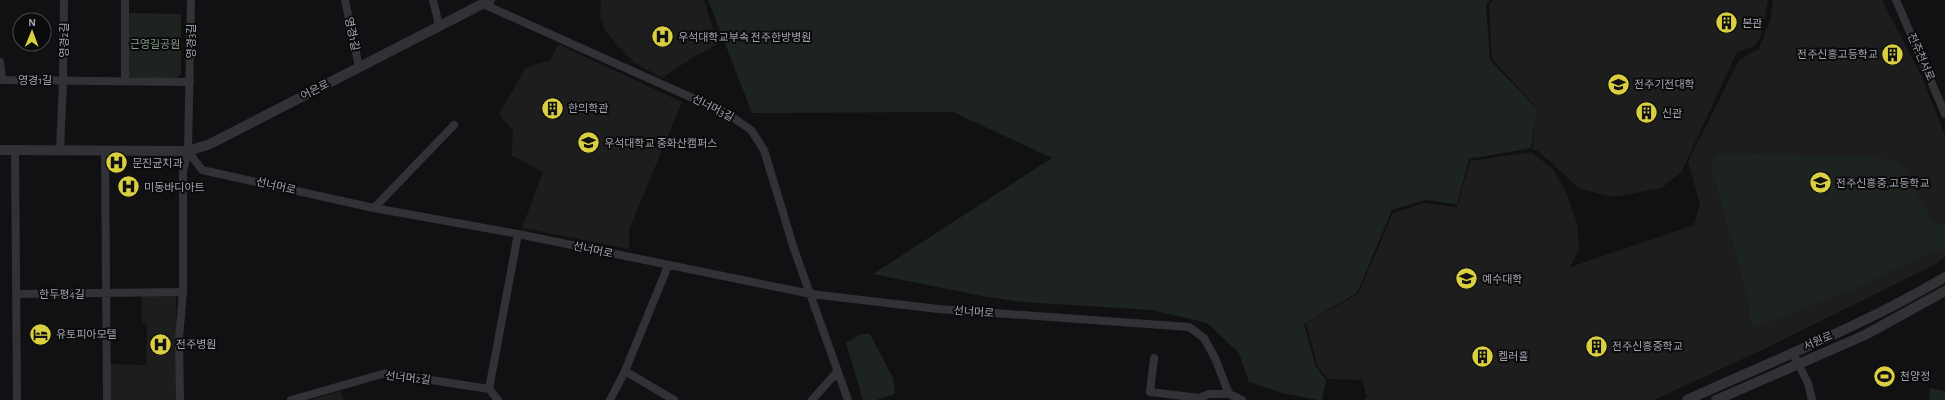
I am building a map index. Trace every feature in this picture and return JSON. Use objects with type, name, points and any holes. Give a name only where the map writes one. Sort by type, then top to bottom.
[{"type":"street","name":"영경2길","points":[[60,150],[64,0]]},
{"type":"street","points":[[124,0],[125,81]]},
{"type":"street","name":"영경3길","points":[[188,151],[191,0]]},
{"type":"street","name":"영경1길","points":[[345,0],[359,67]]},
{"type":"street","points":[[433,0],[440,25]]},
{"type":"street","name":"전주천서로","points":[[1896,0],[1945,114]]},
{"type":"street","name":"어은로","points":[[0,150],[188,151],[210,144],[487,2]]},
{"type":"street","name":"선너머3길","points":[[487,2],[728,114],[751,130],[764,150],[811,294],[848,400]]},
{"type":"street","name":"영경1길","points":[[0,62],[2,80],[63,80]]},
{"type":"street","points":[[63,80],[190,82]]},
{"type":"street","points":[[374,208],[454,125]]},
{"type":"street","points":[[15,150],[17,400]]},
{"type":"street","points":[[105,150],[107,400]]},
{"type":"street","points":[[180,400],[179,338],[183,292],[183,172],[188,151]]},
{"type":"street","name":"선너머로","points":[[188,151],[202,170],[374,208],[518,234],[668,266],[811,294],[938,309],[1188,327],[1204,338],[1215,358],[1229,394]]},
{"type":"street","points":[[498,400],[490,389],[518,234]]},
{"type":"street","points":[[610,400],[625,371],[668,266]]},
{"type":"street","name":"서원로","points":[[1688,400],[1792,352],[1865,322],[1945,277]]},
{"type":"street","name":"서원로","points":[[1716,400],[1865,335],[1945,290]]},
{"type":"street","name":"한두평4길","points":[[16,294],[183,292]]},
{"type":"street","points":[[1792,352],[1808,383],[1812,400]]},
{"type":"street","points":[[1154,358],[1150,392],[1197,399],[1209,394],[1229,394],[1242,400]]},
{"type":"street","points":[[625,371],[674,400]]},
{"type":"street","points":[[812,400],[838,371]]},
{"type":"street","name":"선너머2길","points":[[291,400],[386,373],[490,389]]},
{"type":"shaded area","name":"우석대학교부속 전주한방병원","points":[[601,0],[704,0],[718,44],[692,58],[662,78],[635,63],[616,44],[605,30],[600,17]]},
{"type":"shaded area","name":"전주기전대학","points":[[1492,0],[1768,0],[1760,38],[1755,46],[1737,52],[1682,171],[1662,188],[1614,197],[1580,189],[1538,151],[1532,149],[1537,108],[1492,59],[1489,5]]},
{"type":"shaded area","name":"전주신흥중,고등학교","points":[[1773,0],[1882,0],[1922,77],[1945,135],[1945,257],[1936,264],[1762,350],[1654,400],[1363,400],[1367,397],[1362,380],[1328,379],[1318,367],[1306,323],[1358,294],[1393,213],[1424,203],[1457,207],[1470,161],[1531,152],[1552,168],[1566,192],[1577,223],[1579,249],[1570,267],[1694,225],[1700,204],[1688,162],[1739,60],[1759,49],[1770,20]]},
{"type":"shaded area","name":"우석대학교 중화산캠퍼스","points":[[558,44],[682,102],[629,230],[629,249],[522,228],[543,172],[511,155],[513,131],[499,114],[525,69],[539,63],[550,61]]},
{"type":"shaded area","name":"전주병원","points":[[141,293],[176,293],[176,400],[107,400],[107,364],[146,365],[147,325],[142,324]]},
{"type":"shaded area","points":[[340,391],[344,400],[310,400]]},
{"type":"green space","points":[[708,0],[1490,0],[1486,4],[1490,60],[1537,109],[1531,148],[1469,159],[1457,204],[1425,200],[1392,210],[1357,293],[1304,324],[1316,367],[1326,380],[1322,400],[1318,400],[1282,393],[1249,382],[1239,353],[1207,323],[1151,310],[1022,302],[982,296],[873,274],[1052,158],[953,112],[752,113]]},
{"type":"green space","name":"근영길공원","points":[[129,13],[181,14],[181,74],[176,79],[128,77]]},
{"type":"green space","points":[[1722,153],[1873,157],[1894,161],[1905,169],[1933,223],[1945,224],[1945,250],[1935,251],[1853,289],[1755,328],[1751,319],[1747,292],[1712,170],[1712,164],[1715,157]]},
{"type":"green space","points":[[861,334],[870,334],[893,378],[895,394],[876,400],[863,400],[846,343]]},
{"type":"green space","points":[[1930,388],[1945,391],[1945,400],[1929,400]]},
{"type":"place","name":"본관","points":[[1726,23]]},
{"type":"place","name":"우석대학교부속 전주한방병원","points":[[663,37]]},
{"type":"place","name":"전주신흥고등학교","points":[[1893,54]]},
{"type":"place","name":"전주기전대학","points":[[1619,84]]},
{"type":"place","name":"한의학관","points":[[552,108]]},
{"type":"place","name":"신관","points":[[1646,113]]},
{"type":"place","name":"우석대학교 중화산캠퍼스","points":[[589,143]]},
{"type":"place","name":"문진균치과","points":[[117,163]]},
{"type":"place","name":"전주신흥중,고등학교","points":[[1820,183]]},
{"type":"place","name":"미동바디아트","points":[[128,187]]},
{"type":"place","name":"예수대학","points":[[1467,279]]},
{"type":"place","name":"유토피아모텔","points":[[41,334]]},
{"type":"place","name":"전주병원","points":[[161,344]]},
{"type":"place","name":"전주신흥중학교","points":[[1597,346]]},
{"type":"place","name":"켈러홀","points":[[1482,356]]},
{"type":"place","name":"천양정","points":[[1885,376]]}]
